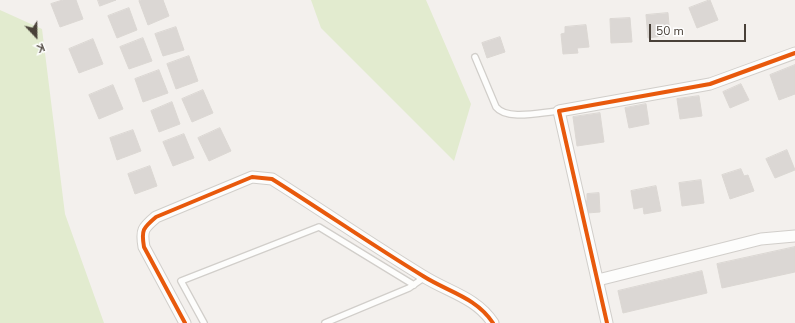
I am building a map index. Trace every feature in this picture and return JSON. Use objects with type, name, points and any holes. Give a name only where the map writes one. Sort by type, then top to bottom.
[{"type":"street","points":[[607,323],[559,111],[710,84],[795,53]]},
{"type":"street","points":[[185,323],[144,247],[142,235],[145,226],[156,216],[252,177],[272,179],[425,277],[477,304],[485,311],[493,323]]},
{"type":"street","points":[[598,280],[761,239],[795,236]]},
{"type":"lane","points":[[476,57],[496,107],[502,113],[517,115],[559,111]]},
{"type":"lane","points":[[204,323],[181,280],[319,227],[414,285]]},
{"type":"lane","points":[[325,323],[414,285],[425,277]]},
{"type":"green space","points":[[311,0],[426,0],[471,104],[454,161],[321,28]]},
{"type":"green space","points":[[0,10],[42,29],[65,214],[104,323],[0,323]]},
{"type":"building","points":[[63,0],[76,0],[83,19],[60,27],[51,4]]},
{"type":"building","points":[[98,0],[116,0],[100,6]]},
{"type":"building","points":[[163,0],[169,16],[148,25],[139,1]]},
{"type":"building","points":[[710,0],[718,20],[697,28],[689,8]]},
{"type":"building","points":[[129,8],[137,30],[117,38],[108,16]]},
{"type":"building","points":[[668,13],[670,35],[648,38],[646,15]]},
{"type":"building","points":[[630,18],[632,42],[611,43],[610,19]]},
{"type":"building","points":[[586,25],[589,47],[577,48],[578,53],[563,54],[561,34],[565,33],[565,27]]},
{"type":"building","points":[[176,27],[184,50],[163,56],[155,34]]},
{"type":"building","points":[[500,37],[505,52],[487,58],[482,43]]},
{"type":"building","points":[[143,38],[152,61],[129,69],[120,47]]},
{"type":"building","points":[[93,39],[103,64],[79,73],[69,49]]},
{"type":"building","points":[[189,56],[198,81],[176,89],[167,64]]},
{"type":"building","points":[[795,65],[795,94],[779,100],[770,75]]},
{"type":"building","points":[[159,70],[168,93],[143,102],[135,79]]},
{"type":"building","points":[[741,84],[749,100],[730,108],[723,92]]},
{"type":"building","points":[[113,85],[123,109],[99,119],[89,95]]},
{"type":"building","points":[[203,90],[213,113],[192,122],[182,99]]},
{"type":"building","points":[[699,96],[702,116],[680,119],[677,99]]},
{"type":"building","points":[[172,102],[180,124],[159,132],[151,111]]},
{"type":"building","points":[[646,104],[649,124],[629,128],[625,108]]},
{"type":"building","points":[[600,113],[604,142],[577,146],[573,117]]},
{"type":"building","points":[[220,128],[231,151],[209,161],[198,138]]},
{"type":"building","points":[[133,130],[141,151],[117,160],[110,138]]},
{"type":"building","points":[[184,134],[194,158],[173,166],[163,142]]},
{"type":"building","points":[[787,150],[795,170],[775,178],[766,159]]},
{"type":"building","points":[[150,166],[157,186],[135,194],[128,174]]},
{"type":"building","points":[[741,169],[744,176],[748,175],[754,191],[730,199],[722,175]]},
{"type":"building","points":[[701,180],[704,203],[682,206],[679,183]]},
{"type":"building","points":[[656,186],[661,211],[644,214],[643,207],[634,209],[631,191]]},
{"type":"building","points":[[599,193],[600,212],[587,213],[587,208],[583,208],[582,201],[587,201],[587,194]]},
{"type":"building","points":[[795,247],[795,272],[722,288],[717,264]]},
{"type":"building","points":[[702,271],[707,293],[623,313],[618,291]]},
{"type":"cycle path","points":[[607,323],[559,111],[710,84],[795,53]]},
{"type":"cycle path","points":[[185,323],[144,247],[144,230],[156,217],[252,177],[272,179],[432,282],[470,301],[486,314],[493,323]]}]
